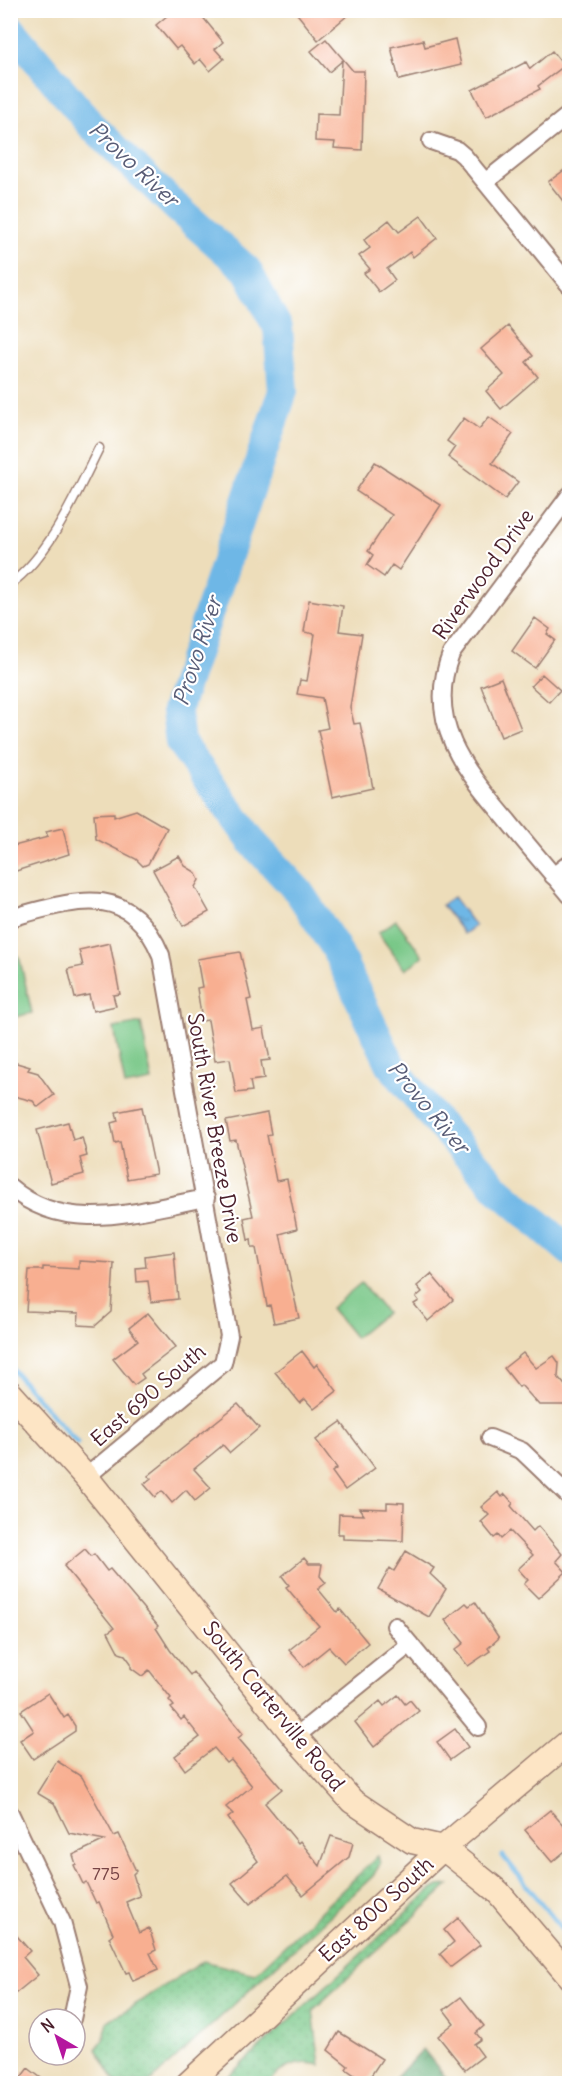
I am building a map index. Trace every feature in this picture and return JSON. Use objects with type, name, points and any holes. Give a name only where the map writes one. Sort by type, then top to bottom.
[{"type":"street","points":[[485,182],[570,114]]},
{"type":"street","points":[[431,141],[457,150],[570,286]]},
{"type":"street","name":"Riverwood Drive","points":[[570,495],[459,642],[451,654],[442,683],[445,724],[460,759],[483,791],[570,895]]},
{"type":"street","points":[[554,876],[570,863]]},
{"type":"street","name":"South River Breeze Drive","points":[[10,918],[75,901],[95,900],[126,910],[145,926],[161,955],[206,1198],[229,1341]]},
{"type":"street","points":[[10,1187],[40,1207],[76,1217],[98,1218],[206,1198]]},
{"type":"street","name":"East 690 South","points":[[86,1477],[223,1363],[229,1341]]},
{"type":"street","name":"South Carterville Road","points":[[10,1393],[86,1477],[295,1737],[352,1801],[412,1841],[444,1848],[498,1892],[570,1977]]},
{"type":"street","points":[[490,1437],[522,1451],[570,1497]]},
{"type":"street","points":[[395,1626],[478,1727]]},
{"type":"street","points":[[295,1737],[410,1644]]},
{"type":"street","name":"East 800 South","points":[[188,2084],[444,1848],[570,1741]]},
{"type":"street","points":[[10,1813],[62,1922],[79,1986],[75,2007]]},
{"type":"lane","points":[[10,584],[21,576],[38,555],[74,498],[99,448]]},
{"type":"green space","points":[[396,920],[423,956],[405,970],[378,933]]},
{"type":"green space","points":[[19,956],[32,1013],[11,1018],[11,958]]},
{"type":"green space","points":[[141,1023],[152,1081],[125,1086],[114,1028]]},
{"type":"green space","points":[[361,1283],[386,1313],[355,1338],[331,1308]]},
{"type":"green space","points":[[378,1856],[380,1864],[373,1876],[149,2083],[116,2083],[96,2049],[103,2040],[108,2022],[203,1961],[255,1974]]},
{"type":"green space","points":[[449,1885],[313,2010],[320,2065],[306,2063],[292,2066],[279,2072],[270,2083],[221,2083],[428,1892],[439,1886]]},
{"type":"green space","points":[[423,2049],[450,2083],[391,2083]]},
{"type":"water","points":[[453,897],[475,926],[464,934],[442,905]]},
{"type":"building","points":[[174,10],[197,10],[223,42],[215,49],[224,59],[210,71],[200,59],[195,64],[180,46],[176,49],[156,25]]},
{"type":"building","points":[[294,10],[354,10],[318,40]]},
{"type":"building","points":[[326,39],[353,71],[364,71],[362,150],[334,148],[335,142],[315,141],[316,114],[339,115],[342,61],[329,72],[311,51]]},
{"type":"building","points":[[455,39],[461,65],[399,80],[391,47],[423,40],[425,47]]},
{"type":"building","points":[[552,51],[564,66],[538,86],[540,89],[486,117],[472,90],[526,62],[530,69]]},
{"type":"building","points":[[570,166],[570,210],[548,182]]},
{"type":"building","points":[[421,216],[437,238],[413,257],[410,252],[387,269],[395,280],[379,292],[364,273],[370,269],[359,256],[370,248],[364,240],[389,220],[399,232]]},
{"type":"building","points":[[508,326],[533,356],[526,362],[538,377],[501,409],[486,391],[504,375],[481,349]]},
{"type":"building","points":[[489,417],[513,434],[492,463],[518,482],[505,499],[448,457],[455,447],[447,441],[464,418],[479,429]]},
{"type":"building","points":[[375,462],[441,505],[399,570],[392,565],[384,577],[367,565],[373,555],[368,551],[392,515],[356,491]]},
{"type":"building","points":[[309,600],[343,606],[339,631],[362,634],[350,707],[354,724],[360,723],[373,788],[332,797],[318,730],[328,728],[322,698],[297,694],[300,680],[307,681],[315,634],[304,632]]},
{"type":"building","points":[[535,618],[550,629],[547,634],[555,640],[535,668],[512,651]]},
{"type":"building","points":[[542,674],[560,690],[549,702],[531,686]]},
{"type":"building","points":[[501,678],[521,729],[501,737],[481,686]]},
{"type":"building","points":[[136,810],[167,828],[148,864],[143,866],[136,859],[96,839],[94,814],[114,813],[114,817]]},
{"type":"building","points":[[63,828],[69,854],[10,873],[10,847],[48,837],[46,832]]},
{"type":"building","points":[[179,856],[185,866],[195,872],[199,880],[195,887],[209,912],[183,926],[153,870]]},
{"type":"building","points":[[110,943],[120,994],[113,995],[116,1006],[93,1011],[89,995],[75,998],[68,969],[83,966],[79,950]]},
{"type":"building","points":[[240,952],[251,999],[247,1000],[253,1030],[264,1028],[270,1060],[261,1061],[264,1079],[250,1081],[252,1091],[236,1093],[230,1059],[215,1061],[208,1020],[202,1021],[197,988],[202,987],[197,959]]},
{"type":"building","points":[[10,1061],[30,1067],[28,1070],[38,1073],[54,1095],[38,1107],[33,1101],[10,1095]]},
{"type":"building","points":[[142,1107],[156,1174],[127,1179],[120,1142],[115,1143],[111,1123],[118,1121],[116,1112]]},
{"type":"building","points":[[267,1113],[271,1134],[267,1135],[276,1181],[287,1179],[297,1229],[280,1234],[299,1318],[274,1323],[270,1305],[267,1306],[256,1248],[252,1248],[251,1239],[248,1240],[244,1218],[253,1216],[236,1140],[230,1141],[226,1121]]},
{"type":"building","points":[[68,1122],[73,1140],[82,1137],[87,1156],[80,1158],[84,1174],[51,1183],[37,1130]]},
{"type":"building","points":[[174,1252],[178,1299],[151,1302],[148,1281],[137,1282],[136,1268],[146,1267],[145,1256]]},
{"type":"building","points":[[79,1261],[114,1263],[111,1312],[95,1326],[78,1325],[79,1313],[26,1311],[29,1270],[43,1270],[43,1267],[79,1269]]},
{"type":"building","points":[[431,1274],[453,1300],[428,1321],[414,1304],[419,1301],[416,1297],[422,1292],[417,1286]]},
{"type":"building","points":[[148,1313],[176,1347],[141,1374],[144,1378],[134,1385],[113,1359],[138,1340],[129,1328]]},
{"type":"building","points":[[302,1351],[314,1367],[317,1364],[337,1391],[314,1409],[305,1399],[300,1403],[275,1372]]},
{"type":"building","points":[[523,1353],[536,1368],[554,1356],[559,1363],[558,1377],[570,1391],[570,1405],[539,1405],[521,1385],[519,1387],[504,1368]]},
{"type":"building","points":[[238,1404],[259,1428],[230,1453],[223,1445],[194,1469],[211,1488],[195,1501],[186,1490],[172,1503],[162,1491],[155,1497],[144,1484],[151,1478],[148,1476]]},
{"type":"building","points":[[341,1422],[375,1468],[345,1490],[332,1472],[337,1468],[316,1440]]},
{"type":"building","points":[[498,1492],[502,1497],[505,1494],[513,1503],[511,1506],[533,1531],[538,1526],[562,1554],[556,1561],[566,1572],[538,1598],[524,1584],[528,1580],[518,1569],[533,1555],[510,1531],[501,1539],[498,1535],[494,1538],[481,1522],[489,1515],[481,1507]]},
{"type":"building","points":[[387,1502],[404,1503],[403,1541],[343,1539],[343,1534],[338,1534],[339,1514],[364,1515],[359,1508],[387,1509]]},
{"type":"building","points":[[85,1549],[91,1556],[94,1554],[107,1571],[110,1569],[158,1626],[156,1628],[170,1650],[190,1675],[193,1672],[243,1734],[238,1738],[282,1789],[265,1803],[298,1843],[300,1841],[320,1866],[331,1836],[353,1843],[349,1857],[303,1895],[287,1876],[250,1904],[232,1883],[258,1861],[228,1818],[233,1814],[226,1807],[252,1786],[231,1760],[227,1763],[214,1748],[185,1770],[175,1756],[200,1737],[184,1717],[181,1720],[171,1708],[174,1706],[169,1700],[171,1698],[149,1670],[142,1676],[131,1668],[131,1663],[125,1655],[119,1653],[108,1632],[114,1628],[64,1566]]},
{"type":"building","points":[[406,1551],[434,1568],[430,1574],[446,1589],[429,1617],[378,1589],[390,1568],[394,1571]]},
{"type":"building","points":[[304,1558],[309,1564],[322,1564],[320,1576],[326,1583],[318,1589],[337,1612],[340,1609],[368,1643],[344,1663],[329,1647],[304,1667],[289,1650],[319,1626],[286,1587],[289,1585],[282,1576]]},
{"type":"building","points":[[475,1602],[499,1638],[488,1648],[490,1651],[468,1666],[455,1650],[464,1643],[445,1620],[466,1603],[469,1606]]},
{"type":"building","points":[[48,1693],[64,1718],[68,1715],[75,1726],[75,1731],[33,1759],[20,1740],[34,1731],[21,1711]]},
{"type":"building","points":[[398,1695],[405,1704],[410,1700],[419,1711],[374,1747],[355,1722],[380,1701],[384,1706]]},
{"type":"building","points":[[455,1729],[468,1747],[450,1760],[437,1742]]},
{"type":"building","points":[[57,1761],[82,1777],[114,1836],[119,1834],[136,1871],[133,1874],[140,1896],[126,1902],[139,1933],[149,1928],[156,1950],[150,1953],[158,1970],[133,1981],[129,1972],[126,1973],[109,1937],[113,1934],[99,1902],[96,1903],[86,1882],[83,1884],[74,1865],[76,1864],[73,1855],[105,1840],[69,1833],[54,1803],[37,1793]]},
{"type":"building","points":[[550,1810],[564,1826],[570,1821],[570,1847],[552,1862],[525,1830]]},
{"type":"building","points":[[458,1918],[480,1945],[451,1967],[440,1954],[454,1942],[444,1930]]},
{"type":"building","points":[[10,1928],[30,1951],[23,1957],[38,1975],[16,1993],[10,1986]]},
{"type":"building","points":[[461,1997],[484,2026],[476,2033],[481,2039],[474,2044],[483,2056],[465,2070],[438,2036],[454,2023],[444,2010]]},
{"type":"building","points":[[339,2032],[382,2059],[366,2083],[346,2069],[348,2066],[328,2050]]},
{"type":"building","points":[[28,2068],[49,2084],[16,2084]]},
{"type":"waterway","name":"Provo River","points":[[10,28],[91,125],[175,206],[247,270],[278,328],[283,391],[176,711],[180,742],[254,844],[299,892],[335,947],[391,1065],[437,1122],[499,1190],[570,1251]]},
{"type":"waterway","points":[[10,1367],[77,1443]]},
{"type":"waterway","points":[[503,1856],[570,1939]]}]
